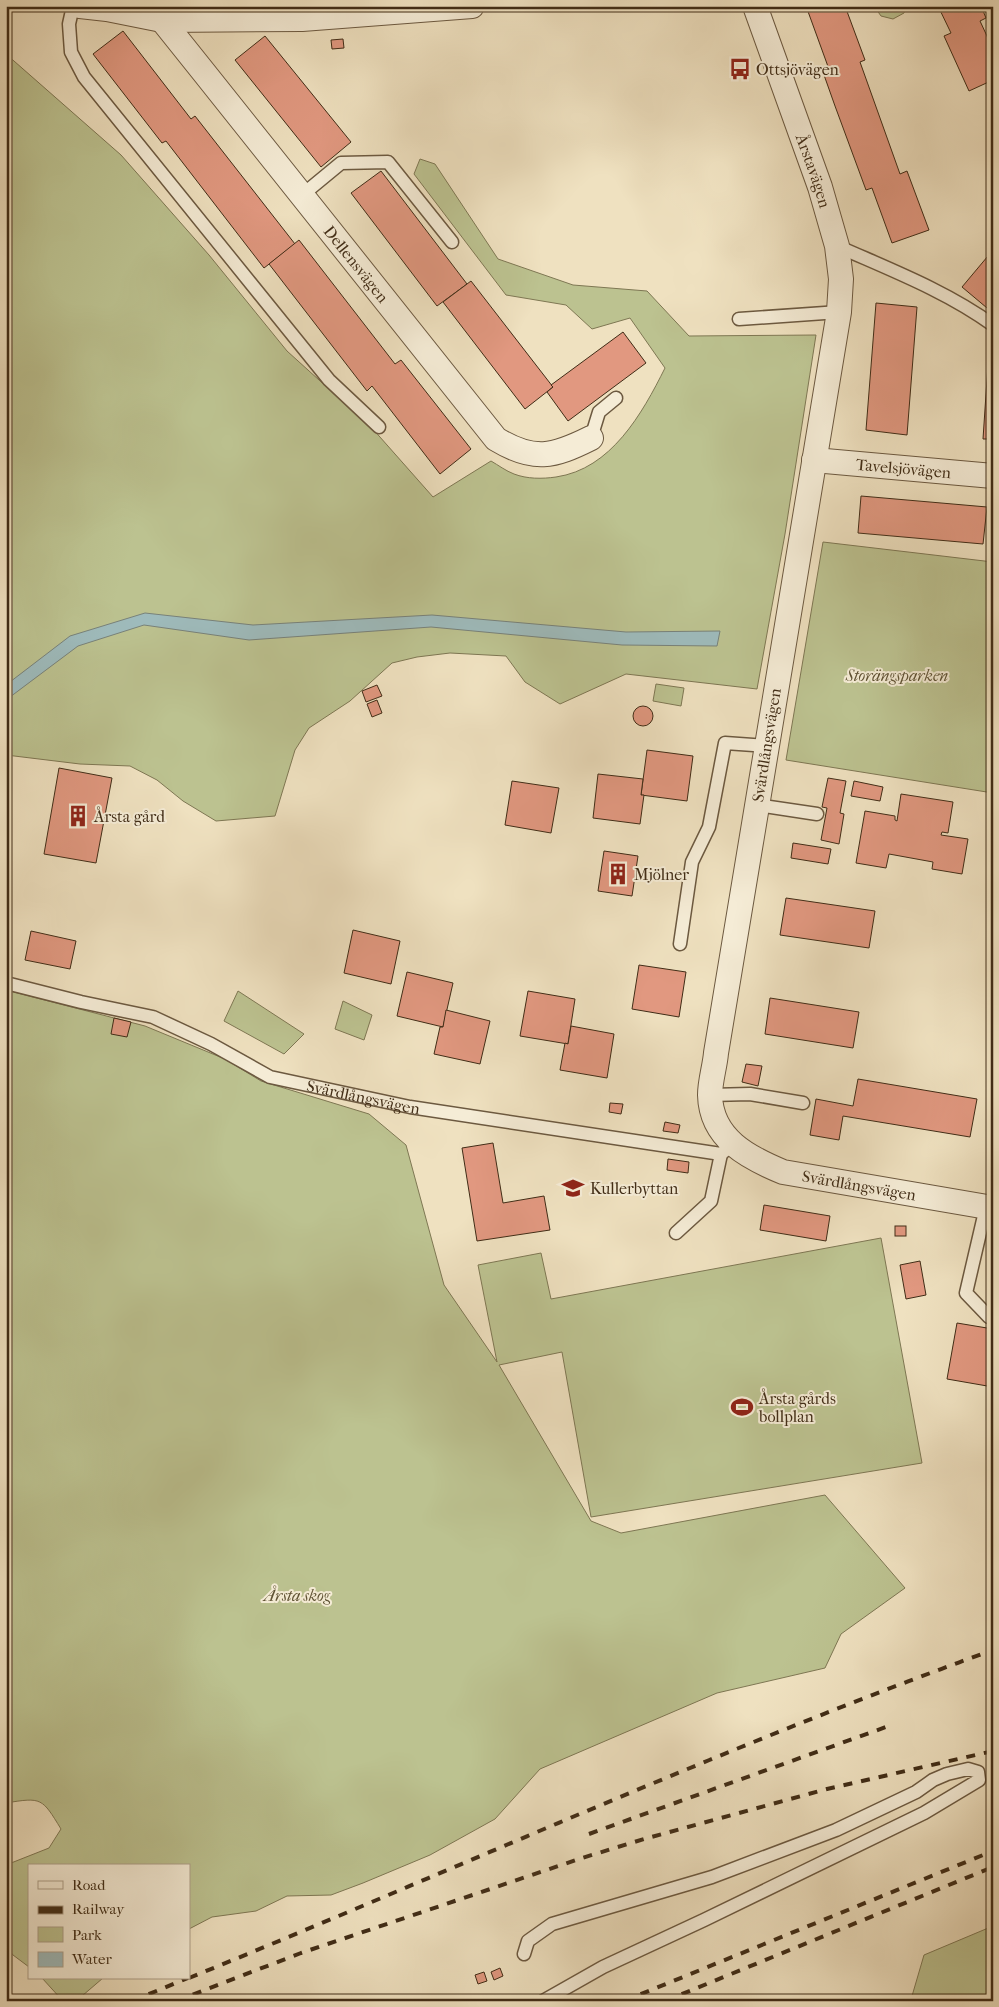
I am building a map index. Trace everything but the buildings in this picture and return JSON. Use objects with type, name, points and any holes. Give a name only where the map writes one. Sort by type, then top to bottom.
[{"type":"street","points":[[80,6],[158,13],[298,13],[467,7]]},
{"type":"street","name":"Årstavägen","points":[[755,6],[820,187],[837,246],[841,279],[834,341]]},
{"type":"street","name":"Dellensvägen","points":[[158,13],[301,196],[496,439],[512,449],[529,454],[548,455],[567,450],[591,438]]},
{"type":"street","name":"Svärdlångsvägen","points":[[834,341],[710,1096],[714,1118],[727,1150],[783,1172],[989,1208]]},
{"type":"street","name":"Tavelsjövägen","points":[[814,460],[993,476]]},
{"type":"lane","points":[[72,6],[69,24],[71,52],[84,77],[329,380],[379,427]]},
{"type":"lane","points":[[301,196],[341,163],[388,162],[452,242]]},
{"type":"lane","points":[[837,246],[941,293],[973,311],[993,326]]},
{"type":"lane","points":[[739,319],[838,312]]},
{"type":"lane","points":[[591,438],[599,412],[616,398]]},
{"type":"lane","points":[[680,944],[692,862],[709,827],[725,743],[767,746]]},
{"type":"lane","points":[[757,805],[816,814]]},
{"type":"lane","name":"Svärdlångsvägen","points":[[6,983],[81,1002],[153,1017],[211,1044],[270,1077],[410,1107],[727,1150]]},
{"type":"lane","points":[[710,1096],[750,1094],[804,1103]]},
{"type":"lane","points":[[676,1233],[711,1201],[727,1150]]},
{"type":"lane","points":[[989,1208],[966,1293],[989,1316],[993,1317]]},
{"type":"lane","points":[[524,1954],[528,1941],[552,1924],[712,1877],[836,1830],[916,1792],[933,1780],[947,1774],[968,1769],[978,1772],[979,1780],[924,1812],[713,1916],[603,1967],[543,2001]]},
{"type":"green space","points":[[874,6],[907,6],[904,13],[893,19],[881,16]]},
{"type":"green space","points":[[6,54],[121,155],[209,255],[287,351],[372,428],[433,497],[491,461],[514,474],[540,478],[556,477],[576,472],[593,463],[609,451],[635,421],[665,368],[630,318],[592,329],[566,305],[506,295],[414,174],[420,159],[435,164],[498,259],[573,285],[647,291],[689,336],[816,335],[785,534],[757,689],[626,674],[560,704],[525,682],[506,656],[450,653],[417,657],[392,663],[350,701],[309,728],[295,750],[275,816],[216,821],[183,801],[157,780],[130,766],[80,764],[6,755]]},
{"type":"green space","name":"Storängsparken","points":[[823,542],[993,562],[993,793],[786,760]]},
{"type":"green space","points":[[656,684],[684,688],[681,706],[653,701]]},
{"type":"green space","name":"Årsta skog","points":[[6,990],[145,1026],[225,1059],[261,1081],[369,1114],[406,1145],[444,1285],[497,1362],[478,1265],[541,1253],[551,1299],[881,1238],[922,1463],[591,1517],[562,1352],[499,1365],[591,1521],[621,1533],[825,1495],[905,1588],[841,1634],[825,1668],[717,1693],[540,1769],[495,1819],[430,1855],[331,1895],[287,1896],[256,1911],[212,1917],[190,1928],[190,1864],[28,1864],[28,1966],[6,1947],[6,1865],[49,1848],[61,1829],[49,1811],[40,1802],[27,1800],[6,1803]]},
{"type":"green space","points":[[238,991],[304,1034],[284,1054],[224,1021]]},
{"type":"green space","points":[[343,1001],[372,1015],[364,1040],[335,1029]]},
{"type":"green space","points":[[993,1926],[993,2001],[901,2001],[912,1996],[924,1955]]},
{"type":"green space","points":[[44,1980],[101,1980],[82,1996],[62,2000]]},
{"type":"water","points":[[145,613],[253,625],[432,615],[626,632],[720,631],[717,646],[622,645],[431,627],[249,640],[144,625],[78,646],[6,700],[6,685],[70,636]]},
{"type":"railway","points":[[190,1978],[790,1727],[993,1650]]},
{"type":"railway","points":[[589,1834],[886,1727]]},
{"type":"railway","points":[[176,2001],[301,1953],[582,1858],[644,1839],[827,1789],[993,1751]]},
{"type":"railway","points":[[624,2001],[993,1851]]},
{"type":"railway","points":[[665,2001],[993,1867]]},
{"type":"railway","points":[[132,2001],[183,1980]]},
{"type":"place","name":"Ottsjövägen","points":[[740,69]]},
{"type":"place","name":"Årsta gård","points":[[78,816]]},
{"type":"place","name":"Mjölner","points":[[618,874]]},
{"type":"place","name":"Kullerbyttan","points":[[573,1188]]},
{"type":"place","name":"Årsta gårds bollplan","points":[[742,1407]]}]
